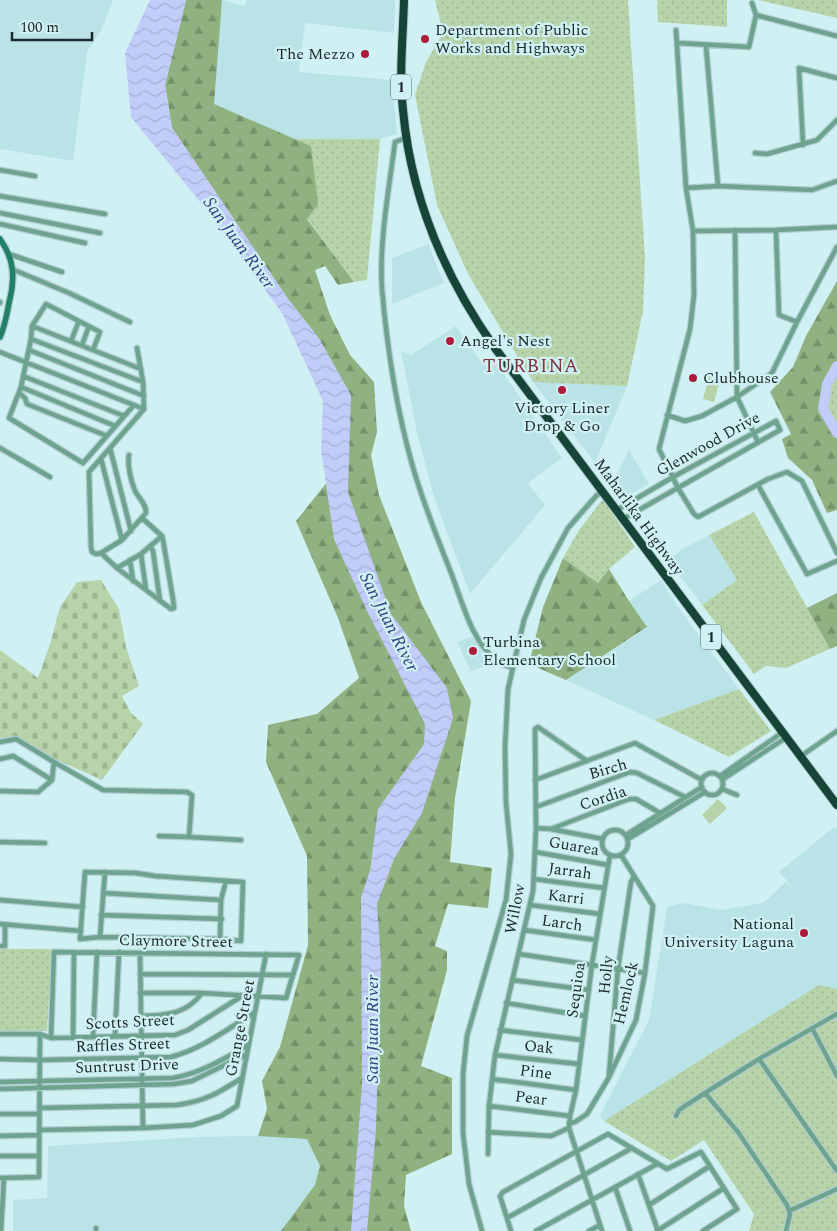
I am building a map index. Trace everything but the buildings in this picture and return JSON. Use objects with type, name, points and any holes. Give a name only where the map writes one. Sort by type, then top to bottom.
[{"type":"highway","name":"Maharlika Highway","points":[[404,0],[401,82],[406,138],[417,191],[437,248],[461,296],[496,348],[836,802]]},
{"type":"main road","points":[[0,240],[9,254],[14,270],[11,296],[0,337]]},
{"type":"street","points":[[678,43],[749,47],[756,15],[752,3]]},
{"type":"street","points":[[756,15],[837,36]]},
{"type":"street","points":[[676,30],[686,188],[693,231],[694,295],[690,329],[659,449],[678,488],[694,514],[698,517],[768,479],[787,472],[802,482],[837,553]]},
{"type":"street","points":[[706,46],[718,186]]},
{"type":"street","points":[[803,145],[798,68],[837,78]]},
{"type":"street","points":[[755,153],[767,154],[817,140],[837,120]]},
{"type":"street","points":[[406,138],[395,142],[383,242],[382,287],[401,419],[412,464],[426,508],[470,624],[484,648],[496,661],[513,668]]},
{"type":"street","points":[[0,170],[35,176]]},
{"type":"street","points":[[686,188],[718,186],[812,190],[837,182]]},
{"type":"street","points":[[0,196],[105,214]]},
{"type":"street","points":[[0,213],[100,233]]},
{"type":"street","points":[[0,224],[85,243]]},
{"type":"street","points":[[693,231],[837,227]]},
{"type":"street","points":[[735,230],[737,396],[758,442]]},
{"type":"street","points":[[776,230],[779,315],[797,322]]},
{"type":"street","points":[[667,415],[686,421],[702,416],[772,373],[837,247]]},
{"type":"street","points":[[9,254],[62,272]]},
{"type":"street","points":[[14,270],[69,293],[130,322]]},
{"type":"street","points":[[93,350],[100,332],[46,304],[32,326],[23,376],[8,418],[83,463],[134,405]]},
{"type":"street","points":[[71,341],[79,321]]},
{"type":"street","points":[[32,326],[141,369]]},
{"type":"street","points":[[82,345],[90,326]]},
{"type":"street","points":[[31,339],[143,382]]},
{"type":"street","points":[[137,348],[143,382],[144,410],[89,472],[91,547],[96,554],[101,554],[146,591],[172,609],[174,608],[162,536],[142,518]]},
{"type":"street","points":[[29,350],[144,396]]},
{"type":"street","points":[[0,352],[144,410]]},
{"type":"street","points":[[23,376],[124,416]]},
{"type":"street","points":[[20,387],[116,426]]},
{"type":"street","points":[[18,393],[25,398],[27,404],[107,436]]},
{"type":"street","name":"Glenwood Drive","points":[[617,510],[776,421],[780,430],[623,519]]},
{"type":"street","points":[[0,448],[50,477]]},
{"type":"street","points":[[110,448],[131,531]]},
{"type":"street","points":[[101,554],[122,540],[146,512],[145,504],[136,492],[128,462],[129,455]]},
{"type":"street","points":[[101,459],[122,540]]},
{"type":"street","points":[[758,485],[807,574],[837,562]]},
{"type":"street","points":[[482,1231],[469,1184],[463,1133],[463,1074],[467,1036],[506,900],[511,854],[506,804],[505,748],[508,688],[524,620],[541,578],[568,528],[596,495],[603,491]]},
{"type":"street","points":[[117,568],[141,554],[162,536]]},
{"type":"street","points":[[150,546],[153,551],[160,601]]},
{"type":"street","points":[[141,554],[146,591]]},
{"type":"street","points":[[130,560],[134,580]]},
{"type":"street","name":"Willow","points":[[488,1154],[489,1106],[495,1055],[530,905],[534,879],[536,828],[535,729],[538,727],[587,760]]},
{"type":"street","points":[[801,756],[837,731]]},
{"type":"street","points":[[721,777],[785,734]]},
{"type":"street","points":[[0,742],[16,739],[103,790],[187,792],[192,796],[189,837]]},
{"type":"street","points":[[535,780],[635,743],[702,780]]},
{"type":"street","points":[[0,759],[13,756],[52,780]]},
{"type":"street","points":[[0,791],[38,792],[52,780],[54,762]]},
{"type":"street","name":"Birch","points":[[536,806],[630,772],[637,773],[685,797]]},
{"type":"street","points":[[702,780],[710,773],[721,777]]},
{"type":"street","points":[[721,777],[722,789]]},
{"type":"street","points":[[702,780],[703,790]]},
{"type":"street","points":[[627,837],[685,797],[703,790],[714,795],[722,789]]},
{"type":"street","points":[[722,789],[737,795]]},
{"type":"street","points":[[627,837],[703,790]]},
{"type":"street","name":"Cordia","points":[[551,829],[629,799],[636,799],[660,813]]},
{"type":"street","points":[[536,828],[603,839]]},
{"type":"street","points":[[611,831],[619,831],[627,837],[628,847],[621,855],[610,855],[602,846],[603,839],[611,831]]},
{"type":"street","points":[[159,836],[241,840]]},
{"type":"street","points":[[0,842],[45,843]]},
{"type":"street","name":"Guarea","points":[[535,852],[608,865]]},
{"type":"street","name":"Sequioa","points":[[569,1125],[580,1064],[592,964],[610,855]]},
{"type":"street","name":"Hemlock","points":[[488,1132],[551,1136],[587,1114],[608,1079],[636,1020],[645,973],[653,906],[621,855]]},
{"type":"street","points":[[85,872],[136,873],[226,881],[243,882],[240,940],[100,937],[80,939],[85,872]]},
{"type":"street","points":[[100,937],[105,872]]},
{"type":"street","name":"Holly","points":[[608,1079],[618,968],[631,882],[634,876]]},
{"type":"street","name":"Jarrah","points":[[534,879],[604,888]]},
{"type":"street","points":[[220,940],[221,900],[226,881]]},
{"type":"street","points":[[103,893],[221,900]]},
{"type":"street","points":[[0,900],[83,907]]},
{"type":"street","name":"Karri","points":[[530,905],[600,914]]},
{"type":"street","points":[[102,915],[222,919]]},
{"type":"street","points":[[0,946],[5,946],[2,924],[81,931]]},
{"type":"street","name":"Larch","points":[[524,930],[596,940]]},
{"type":"street","name":"Claymore Street","points":[[51,1038],[54,952],[299,955],[293,975]]},
{"type":"street","points":[[73,1038],[74,952]]},
{"type":"street","points":[[93,1037],[97,952]]},
{"type":"street","points":[[115,1036],[119,952]]},
{"type":"street","points":[[0,1136],[143,1128],[140,952]]},
{"type":"street","name":"Grange Street","points":[[143,1128],[193,1125],[221,1116],[237,1106],[266,954]]},
{"type":"street","points":[[519,954],[645,973]]},
{"type":"street","points":[[140,974],[293,975],[286,998],[202,993],[140,994]]},
{"type":"street","points":[[512,980],[589,990]]},
{"type":"street","points":[[141,1016],[170,1015],[196,1002],[202,993]]},
{"type":"street","name":"Scotts Street","points":[[0,1034],[40,1034],[51,1038],[175,1035],[188,1030],[242,996]]},
{"type":"street","points":[[506,1003],[585,1016]]},
{"type":"street","name":"Raffles Street","points":[[0,1059],[171,1057],[188,1053],[254,1012]]},
{"type":"street","points":[[676,1116],[679,1110],[705,1093],[837,1014]]},
{"type":"street","points":[[812,1028],[837,1076]]},
{"type":"street","points":[[500,1030],[582,1040]]},
{"type":"street","points":[[1,1231],[2,1178],[39,1177],[40,1034]]},
{"type":"street","name":"Suntrust Drive","points":[[0,1082],[173,1078],[190,1075],[204,1069],[248,1045]]},
{"type":"street","name":"Suntrust Drive","points":[[0,1089],[174,1084],[192,1081],[247,1054]]},
{"type":"street","name":"Oak","points":[[495,1055],[580,1064]]},
{"type":"street","points":[[759,1059],[837,1171]]},
{"type":"street","points":[[0,1114],[177,1106],[197,1102],[214,1095],[242,1078]]},
{"type":"street","name":"Pine","points":[[492,1079],[576,1090]]},
{"type":"street","points":[[705,1093],[738,1132],[787,1205],[790,1214],[786,1231]]},
{"type":"street","name":"Pear","points":[[489,1106],[570,1116]]},
{"type":"street","points":[[569,1125],[602,1231]]},
{"type":"street","points":[[510,1231],[500,1196],[503,1192],[608,1134],[667,1169],[701,1152],[737,1209],[703,1231]]},
{"type":"street","points":[[507,1218],[632,1148]]},
{"type":"street","points":[[0,1156],[39,1156]]},
{"type":"street","points":[[536,1231],[657,1164]]},
{"type":"street","points":[[649,1205],[710,1166]]},
{"type":"street","points":[[638,1174],[657,1231],[724,1188]]},
{"type":"street","points":[[616,1187],[630,1231]]},
{"type":"street","points":[[789,1211],[837,1189]]},
{"type":"street","points":[[589,1231],[600,1225]]},
{"type":"shaded area","points":[[0,0],[113,0],[102,29],[87,52],[73,161],[0,149]]},
{"type":"shaded area","points":[[222,0],[245,6],[246,0],[395,0],[394,33],[305,23],[299,72],[392,80],[397,134],[375,140],[295,139],[213,104]]},
{"type":"shaded area","points":[[428,244],[444,283],[392,304],[392,258]]},
{"type":"shaded area","points":[[456,326],[481,362],[485,362],[492,357],[562,458],[528,483],[545,505],[470,594],[435,500],[417,433],[401,351],[411,355]]},
{"type":"shaded area","points":[[533,382],[627,386],[595,463]]},
{"type":"shaded area","points":[[629,450],[649,484],[622,499],[612,484]]},
{"type":"shaded area","points":[[709,535],[737,580],[702,605],[668,560],[681,550]]},
{"type":"shaded area","points":[[661,580],[678,607],[739,689],[654,720],[566,680],[647,628],[629,601]]},
{"type":"shaded area","name":"Turbina Elementary School","points":[[475,636],[492,660],[484,667],[471,671],[457,642]]},
{"type":"shaded area","points":[[834,827],[837,828],[837,989],[819,986],[604,1121],[600,1115],[649,1020],[667,907],[684,903],[721,910],[763,903],[786,882],[799,894],[779,872]]},
{"type":"shaded area","points":[[331,1134],[344,1231],[13,1231],[13,1200],[47,1198],[48,1146],[198,1137]]},
{"type":"green space","points":[[186,0],[222,0],[214,104],[311,146],[318,204],[307,219],[354,282],[338,285],[325,266],[315,270],[330,315],[350,355],[374,382],[377,432],[371,455],[379,495],[421,602],[471,701],[455,798],[450,862],[492,868],[488,908],[448,904],[435,946],[447,951],[447,970],[421,1066],[452,1078],[452,1154],[406,1175],[404,1206],[411,1231],[281,1231],[315,1185],[320,1166],[307,1139],[258,1136],[267,1109],[262,1081],[280,1047],[308,945],[307,856],[266,762],[268,725],[317,714],[359,678],[338,618],[296,521],[348,456],[320,340],[288,299],[172,128],[165,85]]},
{"type":"green space","points":[[435,0],[628,0],[645,257],[643,311],[627,386],[533,382],[468,274],[437,205],[415,95],[426,62],[443,33]]},
{"type":"green space","points":[[657,0],[727,0],[727,27],[658,22]]},
{"type":"green space","points":[[758,0],[837,0],[837,18]]},
{"type":"green space","points":[[295,139],[380,139],[367,280],[354,282],[307,218],[312,165],[311,146]]},
{"type":"green space","points":[[837,281],[837,366],[827,384],[823,409],[837,433],[837,510],[827,513],[812,480],[788,458],[782,439],[791,434],[770,392],[793,367],[806,336]]},
{"type":"green space","points":[[837,366],[837,433],[823,409],[827,384]]},
{"type":"green space","points":[[710,373],[721,376],[714,402],[703,399]]},
{"type":"green space","points":[[603,499],[635,547],[609,569],[598,583],[563,558],[579,530]]},
{"type":"green space","points":[[754,512],[830,649],[786,668],[766,666],[754,674],[702,605],[737,580],[709,535]]},
{"type":"green space","points":[[563,558],[598,583],[609,569],[647,627],[566,680],[529,664],[543,607]]},
{"type":"green space","points":[[101,580],[119,609],[126,647],[139,686],[122,696],[131,713],[143,724],[102,780],[55,759],[14,737],[0,738],[0,650],[38,678],[60,607],[77,582]]},
{"type":"green space","points":[[837,593],[837,646],[830,649],[807,608]]},
{"type":"green space","points":[[739,689],[771,731],[729,757],[654,720]]},
{"type":"green space","points":[[718,799],[727,808],[710,824],[702,815]]},
{"type":"green space","points":[[0,949],[52,949],[47,1031],[0,1031]]},
{"type":"green space","points":[[819,985],[837,989],[837,1231],[749,1231],[754,1214],[704,1140],[671,1161],[604,1121]]},
{"type":"water","name":"San Juan River","points":[[150,0],[186,0],[165,85],[172,128],[288,299],[320,340],[351,395],[348,492],[391,614],[447,688],[453,718],[422,813],[394,859],[377,904],[381,963],[376,1129],[367,1231],[351,1231],[362,1084],[361,897],[370,871],[378,809],[424,744],[425,724],[367,611],[334,539],[321,450],[323,401],[282,313],[201,203],[131,117],[125,53]]},
{"type":"waterway","points":[[837,366],[827,384],[823,409],[837,433]]},
{"type":"place","name":"Department of Public Works and Highways","points":[[425,39]]},
{"type":"place","name":"The Mezzo","points":[[365,54]]},
{"type":"place","name":"Angel's Nest","points":[[450,341]]},
{"type":"place","name":"Clubhouse","points":[[693,378]]},
{"type":"place","name":"Victory Liner Drop & Go","points":[[562,390]]},
{"type":"place","name":"Turbina Elementary School","points":[[473,651]]},
{"type":"place","name":"National University Laguna","points":[[804,933]]},
{"type":"district","name":"TURBINA","points":[[531,366]]}]
